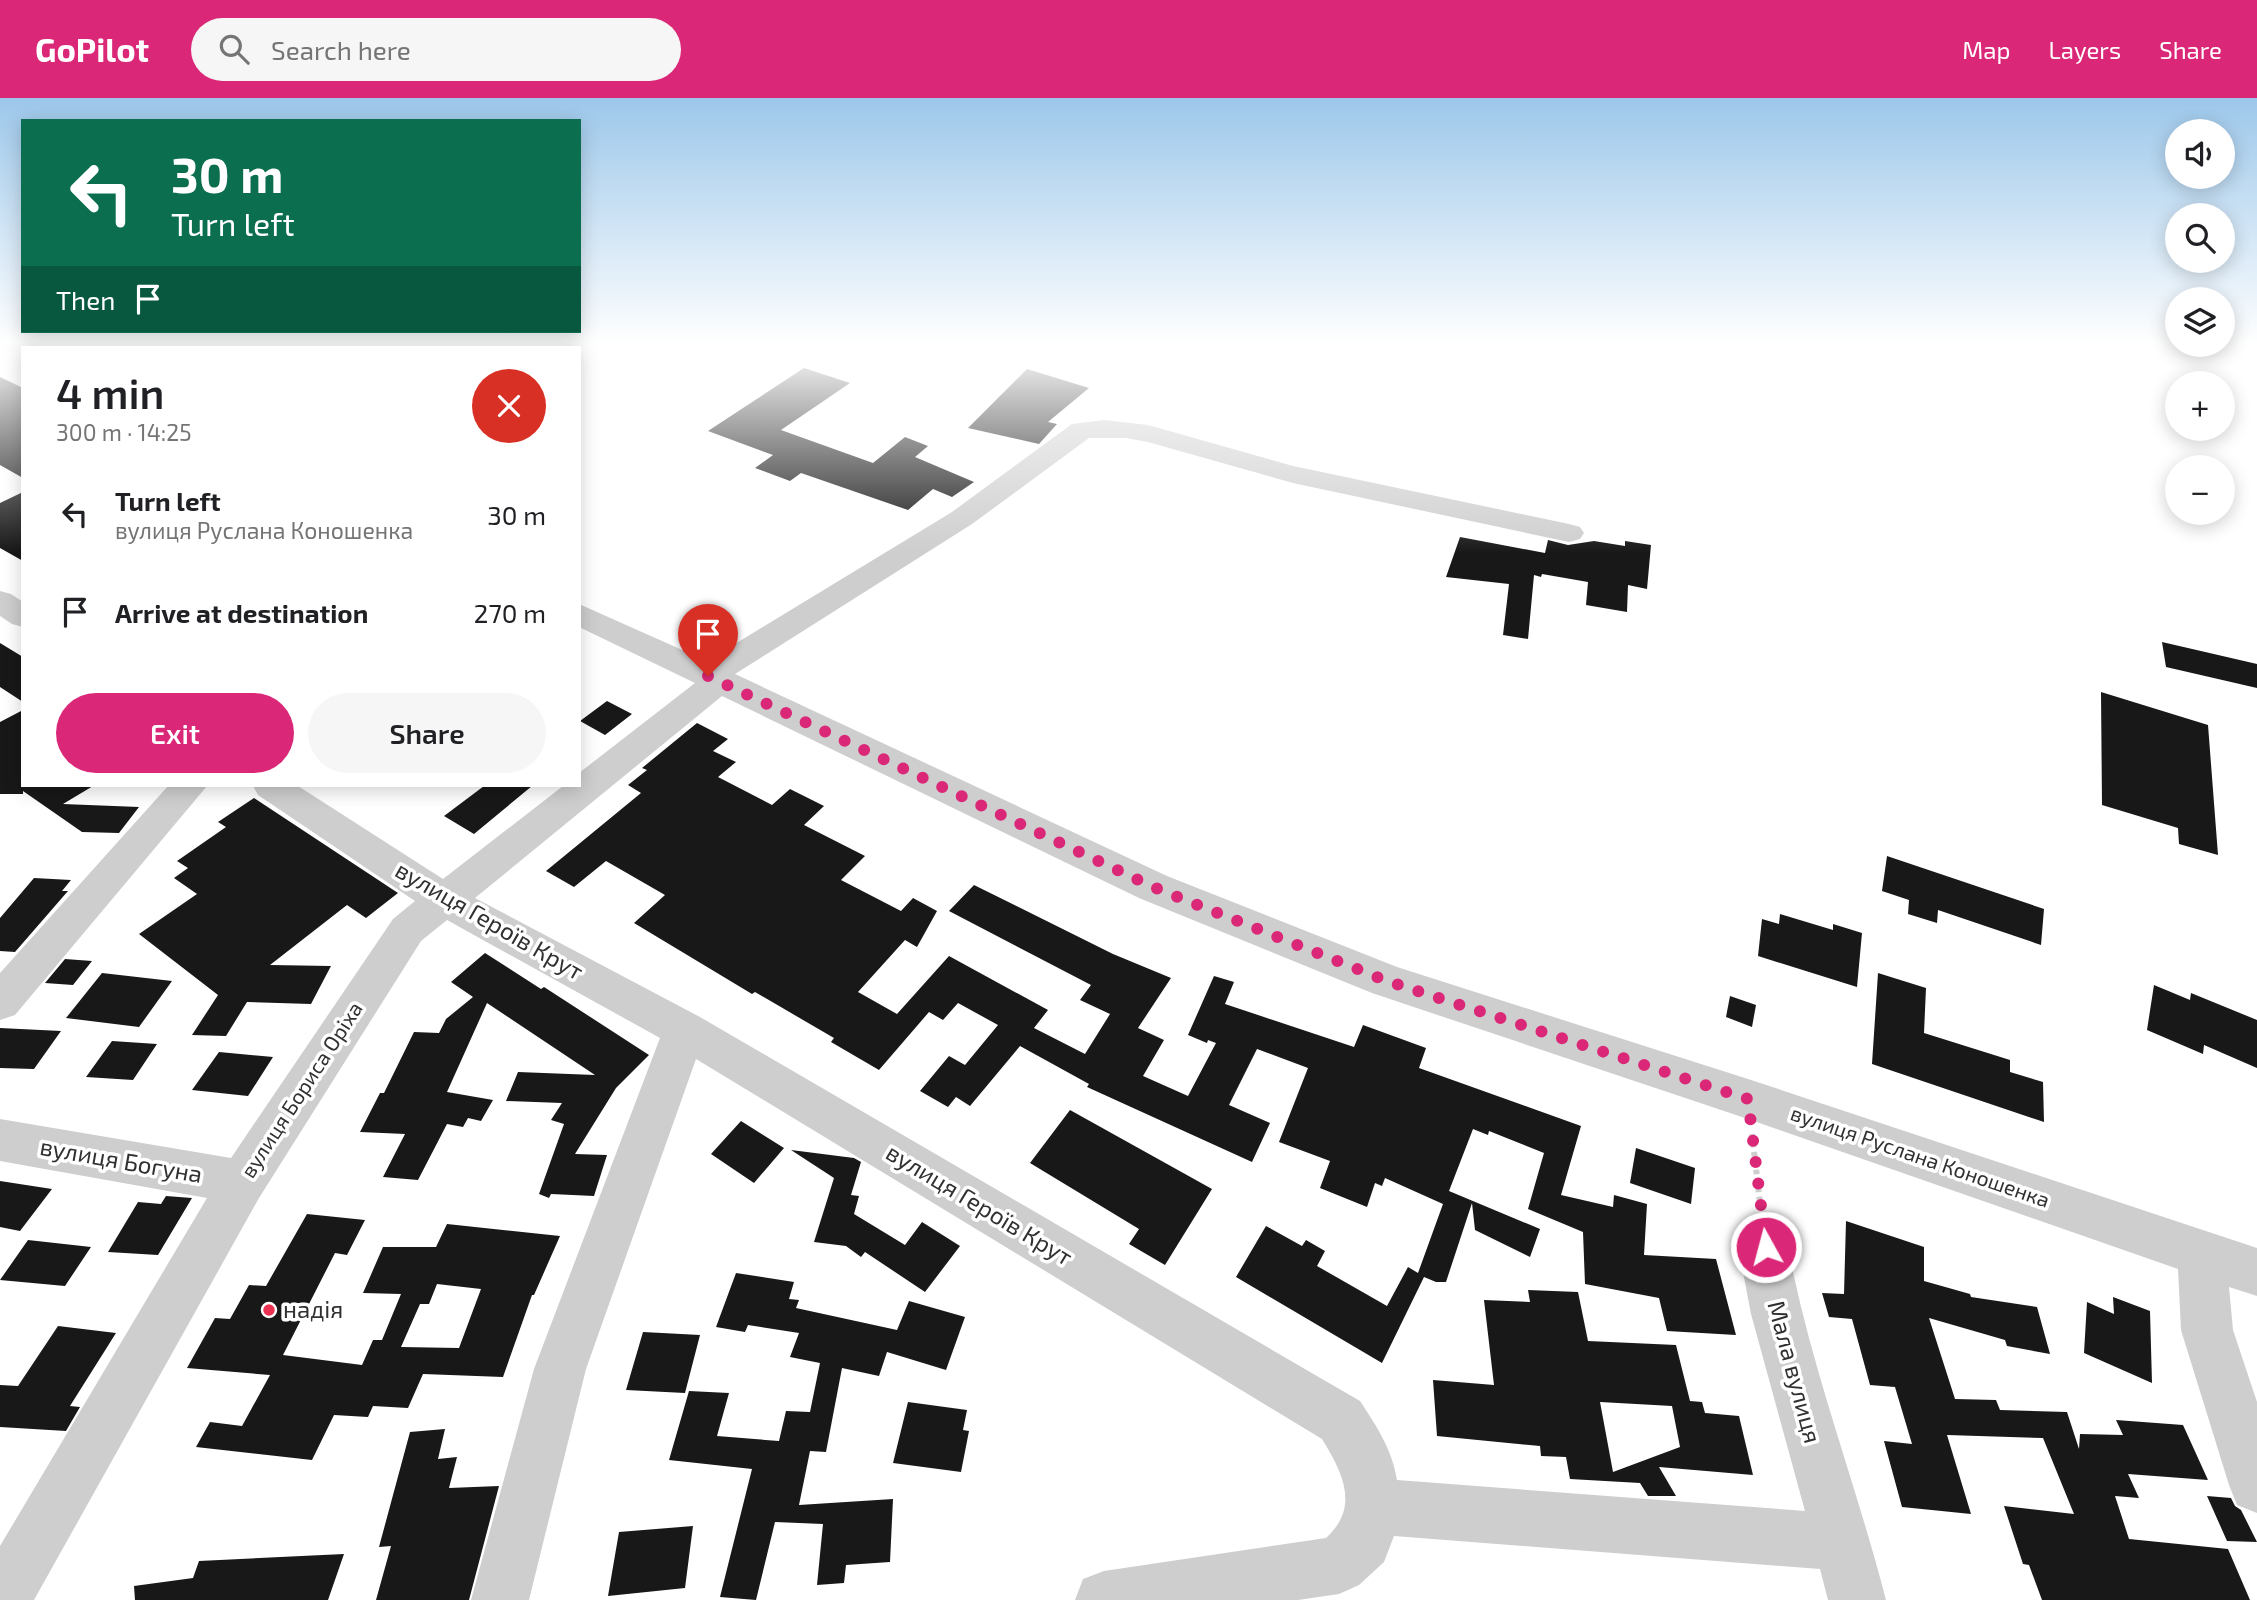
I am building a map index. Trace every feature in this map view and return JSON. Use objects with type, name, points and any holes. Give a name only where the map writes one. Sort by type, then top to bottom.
[{"type":"street","name":"вулиця Бориса Оріха","points":[[581,787],[713,679],[962,518],[1082,430],[1101,427],[1153,434],[1254,465],[1569,533]]},
{"type":"street","points":[[0,601],[21,616]]},
{"type":"street","name":"вулиця Руслана Коношенка","points":[[581,615],[1165,892],[1387,981],[1748,1099],[2257,1272]]},
{"type":"street","points":[[0,1002],[188,787]]},
{"type":"street","name":"вулиця Героїв Крут","points":[[273,787],[443,899],[685,1030],[1341,1420],[1366,1459],[1374,1506],[1364,1542],[1339,1564],[1104,1600]]},
{"type":"street","name":"вулиця Бориса Оріха","points":[[5,1600],[14,1578],[242,1182],[407,930],[580,787]]},
{"type":"street","points":[[500,1600],[560,1369],[685,1030]]},
{"type":"street","name":"вулиця Богуна","points":[[0,1140],[242,1182]]},
{"type":"street","points":[[2202,1253],[2207,1330],[2257,1485]]},
{"type":"street","name":"Мала вулиця","points":[[1768,1272],[1778,1329],[1844,1542],[1857,1600]]},
{"type":"street","points":[[1374,1506],[1844,1542]]},
{"type":"path","name":"Мала вулиця","points":[[1748,1099],[1768,1272]]},
{"type":"building","points":[[0,413],[21,413],[21,477],[0,465]]},
{"type":"building","points":[[735,413],[806,413],[781,430],[873,463],[905,437],[928,446],[915,457],[974,482],[952,497],[933,489],[908,510],[801,473],[790,481],[755,468],[773,455],[708,431]]},
{"type":"building","points":[[983,413],[1059,413],[1048,422],[1057,424],[1039,444],[968,428]]},
{"type":"building","points":[[21,493],[21,560],[0,548],[0,503]]},
{"type":"building","points":[[1460,537],[1545,553],[1548,540],[1568,545],[1594,541],[1625,546],[1625,541],[1651,545],[1647,589],[1628,585],[1627,612],[1586,605],[1588,582],[1534,575],[1528,639],[1503,635],[1509,584],[1446,577]]},
{"type":"building","points":[[2162,642],[2257,664],[2257,688],[2166,667]]},
{"type":"building","points":[[0,643],[21,656],[21,701],[0,687]]},
{"type":"building","points":[[2101,692],[2208,725],[2218,855],[2179,844],[2178,828],[2102,805]]},
{"type":"building","points":[[607,701],[632,714],[605,735],[581,720]]},
{"type":"building","points":[[21,711],[21,787],[91,787],[63,804],[139,807],[119,833],[82,832],[23,791],[23,794],[0,794],[0,722]]},
{"type":"building","points":[[697,723],[728,739],[713,751],[736,762],[718,777],[772,805],[790,789],[824,806],[804,825],[865,856],[841,880],[901,911],[913,898],[937,911],[917,947],[905,940],[858,992],[897,1014],[949,956],[1048,1010],[1034,1028],[1085,1054],[1110,1014],[1080,1000],[1091,985],[949,911],[974,885],[1113,954],[1171,978],[1138,1028],[1164,1040],[1143,1076],[1188,1096],[1216,1043],[1208,1040],[1207,1043],[1188,1035],[1214,976],[1234,982],[1225,1004],[1354,1047],[1363,1025],[1426,1048],[1419,1068],[1581,1126],[1561,1195],[1613,1207],[1614,1195],[1647,1204],[1644,1255],[1716,1259],[1736,1335],[1667,1331],[1659,1298],[1585,1284],[1583,1232],[1528,1209],[1544,1153],[1489,1131],[1488,1135],[1473,1129],[1449,1191],[1540,1229],[1530,1257],[1475,1230],[1472,1203],[1446,1282],[1436,1282],[1424,1277],[1382,1363],[1236,1277],[1266,1226],[1302,1246],[1306,1240],[1325,1251],[1317,1266],[1387,1306],[1408,1267],[1418,1273],[1443,1204],[1385,1178],[1382,1186],[1375,1183],[1367,1207],[1320,1188],[1330,1161],[1279,1142],[1308,1068],[1257,1049],[1229,1105],[1270,1123],[1252,1162],[1087,1087],[1089,1084],[1020,1046],[970,1106],[956,1097],[948,1107],[920,1091],[949,1056],[965,1065],[998,1025],[958,1003],[943,1020],[929,1012],[879,1070],[831,1042],[834,1038],[755,992],[752,994],[634,923],[665,895],[606,861],[574,887],[546,871],[641,793],[628,785],[647,770],[642,768]]},
{"type":"building","points":[[483,787],[531,787],[474,834],[444,816]]},
{"type":"building","points":[[254,798],[398,893],[366,918],[347,905],[270,965],[331,966],[311,1004],[247,1002],[226,1036],[192,1035],[218,995],[139,934],[197,894],[174,878],[188,868],[177,861],[226,827],[218,822]]},
{"type":"building","points":[[1887,856],[2044,909],[2041,945],[1938,910],[1937,923],[1908,914],[1909,900],[1882,891]]},
{"type":"building","points":[[34,878],[71,880],[62,891],[68,891],[15,952],[0,951],[0,918]]},
{"type":"building","points":[[1780,914],[1833,930],[1833,924],[1862,933],[1857,987],[1758,956],[1762,919],[1779,924]]},
{"type":"building","points":[[485,953],[541,989],[544,987],[649,1055],[616,1088],[575,1154],[607,1155],[594,1196],[551,1194],[549,1198],[539,1194],[564,1124],[551,1120],[562,1103],[506,1101],[518,1072],[595,1075],[487,1003],[447,1092],[493,1100],[481,1121],[468,1118],[463,1127],[447,1124],[418,1180],[383,1177],[405,1134],[360,1132],[380,1093],[384,1093],[414,1032],[439,1033],[446,1019],[473,997],[451,982]]},
{"type":"building","points":[[65,959],[92,961],[73,985],[45,983]]},
{"type":"building","points":[[102,973],[172,981],[139,1027],[66,1018]]},
{"type":"building","points":[[1878,973],[1926,988],[1924,1033],[2010,1060],[2010,1072],[2043,1082],[2044,1122],[1872,1064]]},
{"type":"building","points":[[2154,985],[2190,1000],[2191,993],[2257,1020],[2257,1068],[2204,1045],[2203,1054],[2147,1030]]},
{"type":"building","points":[[1730,996],[1756,1005],[1752,1027],[1726,1017]]},
{"type":"building","points":[[0,1028],[61,1031],[34,1069],[0,1068]]},
{"type":"building","points":[[112,1041],[157,1044],[133,1080],[86,1077]]},
{"type":"building","points":[[219,1052],[273,1057],[248,1096],[192,1090]]},
{"type":"building","points":[[1070,1110],[1212,1189],[1165,1265],[1129,1244],[1139,1229],[1030,1163]]},
{"type":"building","points":[[741,1121],[784,1148],[754,1183],[711,1154]]},
{"type":"building","points":[[1636,1148],[1695,1168],[1691,1204],[1630,1183]]},
{"type":"building","points":[[791,1150],[854,1158],[861,1162],[851,1195],[859,1196],[854,1214],[905,1245],[922,1222],[960,1246],[925,1292],[865,1252],[861,1257],[846,1246],[814,1242],[834,1178]]},
{"type":"building","points":[[0,1181],[52,1189],[20,1231],[0,1227]]},
{"type":"building","points":[[166,1196],[192,1198],[158,1255],[108,1252],[138,1202],[161,1204]]},
{"type":"building","points":[[307,1214],[365,1220],[347,1255],[335,1253],[283,1355],[362,1365],[373,1340],[382,1340],[401,1294],[363,1293],[383,1247],[436,1247],[447,1224],[560,1236],[532,1295],[503,1377],[423,1374],[408,1408],[373,1406],[368,1417],[334,1415],[312,1460],[196,1447],[210,1422],[242,1426],[270,1375],[187,1368],[215,1318],[230,1319],[249,1285],[266,1286]],"holes":[[[437,1284],[481,1289],[459,1348],[401,1347],[420,1304],[429,1304]]]},
{"type":"building","points":[[1846,1221],[1924,1247],[1924,1281],[1970,1294],[1971,1297],[2037,1307],[2050,1354],[2007,1346],[2005,1340],[1929,1318],[1955,1399],[1996,1400],[2000,1410],[2067,1412],[2079,1449],[2080,1434],[2123,1435],[2116,1420],[2183,1425],[2208,1480],[2128,1474],[2139,1498],[2115,1496],[2129,1539],[2228,1549],[2250,1600],[2042,1600],[2029,1565],[2023,1564],[2004,1506],[2074,1514],[2043,1438],[1947,1435],[1971,1514],[1902,1507],[1884,1441],[1912,1444],[1895,1387],[1870,1385],[1852,1319],[1829,1317],[1822,1293],[1844,1294]]},
{"type":"building","points":[[28,1240],[91,1247],[65,1286],[0,1280]]},
{"type":"building","points":[[736,1273],[794,1282],[789,1299],[799,1300],[796,1308],[897,1330],[909,1301],[965,1317],[946,1370],[887,1352],[879,1376],[842,1368],[826,1452],[810,1451],[799,1505],[893,1499],[890,1562],[846,1565],[844,1583],[817,1585],[823,1524],[775,1522],[756,1600],[720,1597],[752,1469],[669,1460],[689,1391],[729,1393],[717,1436],[779,1441],[786,1411],[810,1412],[820,1363],[790,1357],[799,1333],[748,1325],[745,1332],[716,1327]]},
{"type":"building","points":[[1528,1290],[1578,1292],[1588,1341],[1676,1345],[1690,1401],[1702,1402],[1705,1413],[1739,1416],[1753,1475],[1659,1467],[1676,1496],[1648,1496],[1640,1483],[1570,1479],[1566,1457],[1541,1456],[1540,1446],[1437,1436],[1433,1380],[1494,1385],[1484,1300],[1530,1302]],"holes":[[[1600,1402],[1672,1406],[1680,1447],[1613,1472]]]},
{"type":"building","points":[[2113,1297],[2150,1311],[2152,1383],[2084,1353],[2087,1302],[2114,1314]]},
{"type":"building","points":[[58,1326],[116,1333],[70,1406],[80,1407],[66,1431],[0,1427],[0,1385],[18,1386]]},
{"type":"building","points":[[643,1332],[700,1335],[685,1393],[626,1390]]},
{"type":"building","points":[[908,1402],[967,1410],[963,1430],[969,1431],[961,1472],[893,1463]]},
{"type":"building","points":[[445,1429],[438,1459],[457,1457],[449,1488],[499,1486],[469,1600],[376,1600],[391,1546],[379,1547],[410,1432]]},
{"type":"building","points":[[2207,1496],[2231,1498],[2241,1510],[2257,1542],[2227,1541]]},
{"type":"building","points":[[693,1526],[685,1588],[608,1596],[619,1532]]},
{"type":"building","points":[[344,1554],[328,1600],[135,1600],[134,1586],[193,1578],[199,1561]]},
{"type":"place","name":"надія","points":[[269,1310]]},
{"type":"route","points":[[708,676],[1153,887],[1387,981],[1748,1099],[1766,1247]]}]
